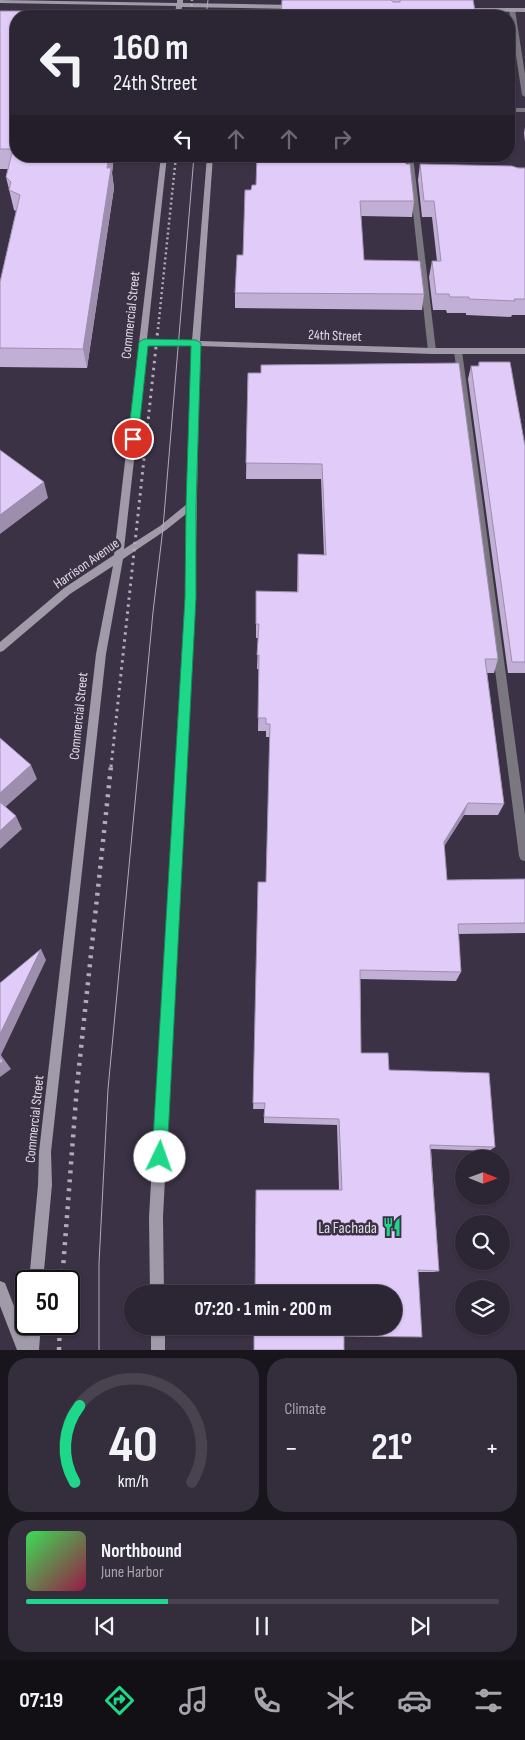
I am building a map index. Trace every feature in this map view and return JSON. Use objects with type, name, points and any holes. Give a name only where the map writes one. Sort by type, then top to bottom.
[{"type":"main road","points":[[0,1],[180,2],[306,7]]},
{"type":"main road","points":[[453,9],[525,10]]},
{"type":"main road","name":"Commercial Street","points":[[37,1270],[45,1185],[46,1152],[101,654],[119,556],[163,162]]},
{"type":"main road","points":[[157,1285],[156,1217],[190,598],[196,343],[210,162]]},
{"type":"main road","name":"24th Street","points":[[144,342],[432,351],[525,351]]},
{"type":"main road","name":"Harrison Avenue","points":[[0,648],[67,591],[162,528],[191,505]]},
{"type":"main road","points":[[0,1288],[24,1350]]},
{"type":"main road","points":[[32,1350],[33,1335]]},
{"type":"main road","points":[[158,1335],[158,1350]]},
{"type":"lane","points":[[515,30],[525,95]]},
{"type":"lane","points":[[411,162],[432,351]]},
{"type":"lane","points":[[458,351],[525,856]]},
{"type":"building","points":[[282,0],[391,0],[393,2],[400,2],[400,0],[473,0],[475,10],[281,10]]},
{"type":"building","points":[[0,11],[10,11],[10,149],[0,149]]},
{"type":"building","points":[[10,161],[108,162],[107,168],[111,168],[83,349],[0,348],[0,282],[20,195],[9,190],[11,182],[6,177]]},
{"type":"building","points":[[257,162],[406,162],[406,164],[410,164],[414,201],[360,201],[364,260],[420,261],[424,294],[235,293],[237,255],[243,255],[245,190],[251,190],[252,185],[256,185]]},
{"type":"building","points":[[420,164],[512,166],[525,168],[525,299],[514,299],[515,301],[469,299],[469,297],[450,297],[449,294],[436,294],[432,261],[441,261],[434,201],[424,201]]},
{"type":"building","points":[[479,362],[510,362],[525,446],[525,662],[512,662],[471,366],[479,366]]},
{"type":"building","points":[[459,363],[498,659],[485,659],[504,804],[468,803],[444,842],[447,880],[525,879],[525,923],[458,924],[461,972],[360,970],[361,1053],[388,1053],[389,1070],[489,1073],[495,1147],[430,1145],[439,1271],[418,1270],[422,1337],[344,1336],[344,1350],[254,1350],[254,1335],[402,1335],[402,1285],[255,1285],[256,1190],[342,1190],[339,1119],[264,1117],[265,1103],[253,1103],[258,882],[266,882],[270,724],[266,724],[266,718],[258,718],[259,655],[257,655],[259,624],[256,624],[256,591],[298,592],[298,554],[326,555],[322,464],[246,463],[248,373],[261,373],[261,365]]},
{"type":"building","points":[[0,450],[44,482],[0,515]]},
{"type":"building","points":[[0,738],[31,765],[0,793]]},
{"type":"building","points":[[0,802],[16,816],[0,831]]},
{"type":"building","points":[[41,949],[0,1034],[0,983]]},
{"type":"tram line","points":[[207,10],[208,0]]},
{"type":"tram line","points":[[99,1350],[99,1263],[108,1089],[153,612],[163,528],[194,162]]},
{"type":"railway","points":[[191,10],[192,0]]},
{"type":"railway","points":[[158,329],[175,162]]},
{"type":"railway","points":[[111,767],[158,328]]},
{"type":"railway","points":[[63,1270],[77,1086],[111,766]]},
{"type":"railway","points":[[59,1350],[60,1335]]},
{"type":"place","name":"La Fachada","points":[[392,1227]]},
{"type":"route","points":[[133,439],[144,342],[196,343],[190,598],[160,1157]]}]
